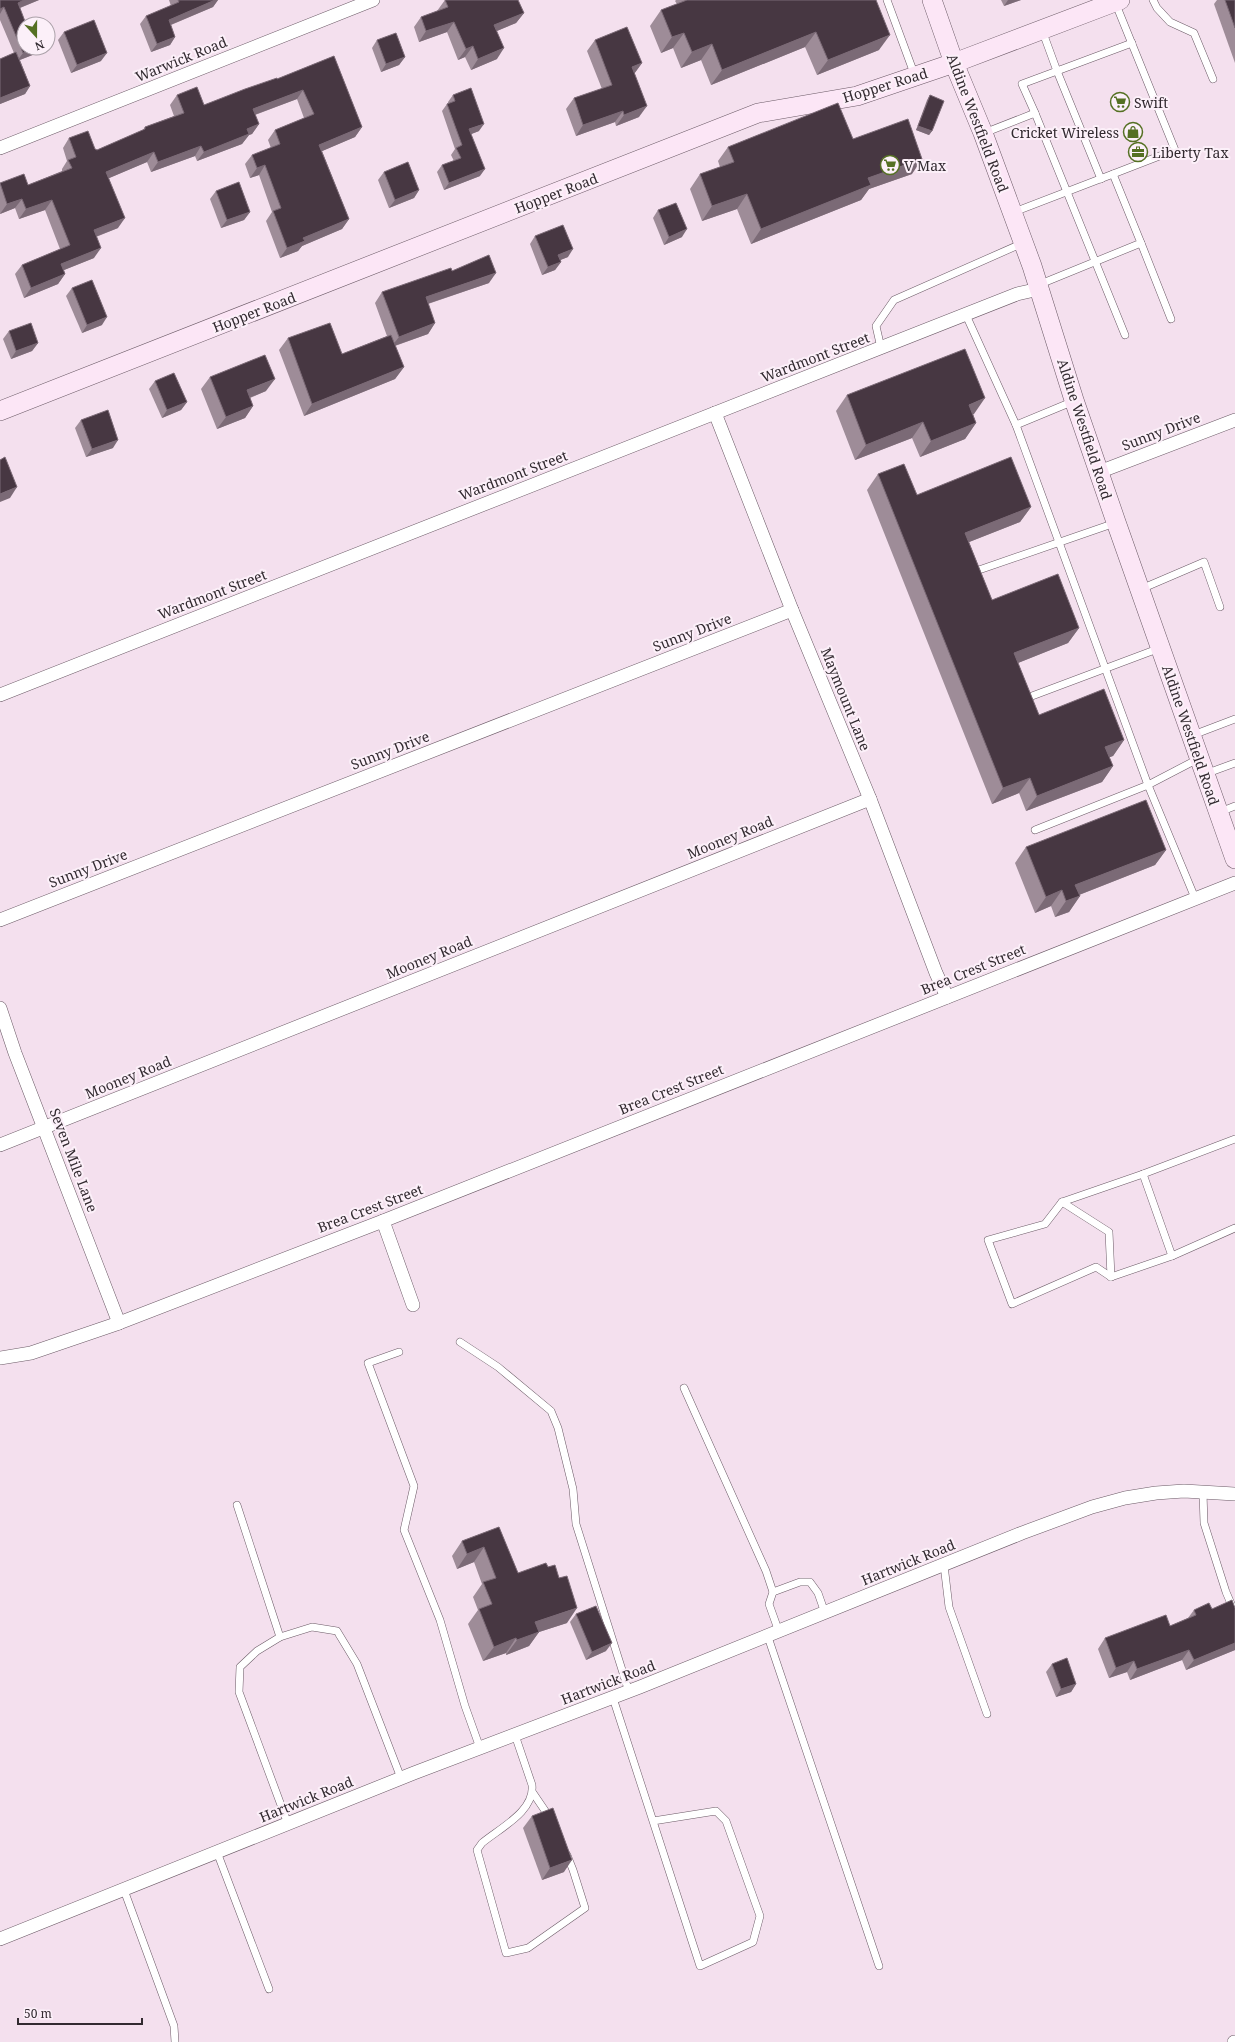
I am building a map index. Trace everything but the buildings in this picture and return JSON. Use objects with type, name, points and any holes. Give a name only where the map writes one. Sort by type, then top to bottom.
[{"type":"main road","name":"Aldine Westfield Road","points":[[932,0],[954,63],[983,133],[1039,287],[1074,400],[1139,590],[1235,860]]},
{"type":"main road","name":"Hopper Road","points":[[0,411],[758,113],[857,96],[954,63],[1117,1]]},
{"type":"street","name":"Warwick Road","points":[[0,148],[373,0]]},
{"type":"street","name":"Wardmont Street","points":[[0,695],[1017,294],[1039,287]]},
{"type":"street","name":"Maymount Lane","points":[[715,413],[792,610],[870,799],[936,973],[947,997]]},
{"type":"street","name":"Sunny Drive","points":[[1099,472],[1235,420]]},
{"type":"street","name":"Sunny Drive","points":[[0,920],[792,610]]},
{"type":"street","name":"Mooney Road","points":[[0,1145],[870,799]]},
{"type":"street","name":"Brea Crest Street","points":[[0,1358],[31,1353],[119,1323],[383,1221],[1235,883]]},
{"type":"street","name":"Seven Mile Lane","points":[[0,1008],[119,1323]]},
{"type":"street","points":[[383,1221],[412,1305]]},
{"type":"street","name":"Hartwick Road","points":[[0,1939],[401,1778],[629,1692],[1022,1533],[1099,1505],[1125,1498],[1156,1493],[1235,1494]]},
{"type":"lane","points":[[886,0],[915,77]]},
{"type":"lane","points":[[1153,0],[1157,8],[1170,22],[1194,33],[1213,79]]},
{"type":"lane","points":[[1012,212],[1174,150],[1117,1]]},
{"type":"lane","points":[[1042,30],[1101,179]]},
{"type":"lane","points":[[1125,335],[1022,84],[1132,43]]},
{"type":"lane","points":[[983,133],[1034,113]]},
{"type":"lane","points":[[1113,174],[1171,319]]},
{"type":"lane","points":[[881,348],[876,326],[894,300],[1023,243]]},
{"type":"lane","points":[[1039,287],[1095,261],[1141,243]]},
{"type":"lane","points":[[966,315],[1016,425],[1148,785],[1195,898]]},
{"type":"lane","points":[[1016,425],[1074,400]]},
{"type":"lane","points":[[976,571],[1116,522]]},
{"type":"lane","points":[[1139,590],[1204,562],[1220,607]]},
{"type":"lane","points":[[1032,696],[1160,648]]},
{"type":"lane","points":[[1191,735],[1235,718]]},
{"type":"lane","points":[[1035,830],[1148,785],[1202,767],[1235,763]]},
{"type":"lane","points":[[1218,813],[1235,806]]},
{"type":"lane","points":[[1111,1277],[1096,1267],[1012,1304],[988,1240],[1045,1224],[1062,1202],[1143,1174],[1235,1139]]},
{"type":"lane","points":[[1143,1174],[1172,1256]]},
{"type":"lane","points":[[1062,1202],[1109,1232],[1111,1277]]},
{"type":"lane","points":[[1111,1277],[1172,1256],[1235,1228]]},
{"type":"lane","points":[[460,1342],[498,1366],[551,1411],[558,1428],[573,1489],[576,1524],[629,1692]]},
{"type":"lane","points":[[399,1352],[368,1363],[414,1486],[404,1530],[440,1620],[465,1706],[480,1748]]},
{"type":"lane","points":[[684,1388],[733,1496],[773,1592],[769,1604],[773,1634],[879,1966]]},
{"type":"lane","points":[[1203,1493],[1204,1523],[1226,1592],[1235,1613]]},
{"type":"lane","points":[[236,1505],[280,1636]]},
{"type":"lane","points":[[944,1565],[949,1607],[987,1714]]},
{"type":"lane","points":[[773,1592],[800,1582],[810,1582],[818,1593],[825,1613]]},
{"type":"lane","points":[[288,1824],[239,1692],[240,1667],[257,1651],[280,1636],[312,1627],[337,1631],[357,1664],[401,1778]]},
{"type":"lane","points":[[613,1698],[700,1966],[753,1942],[760,1916],[726,1821],[716,1811],[653,1821]]},
{"type":"lane","points":[[515,1735],[532,1785],[533,1793],[528,1805],[482,1843],[477,1850],[506,1953],[528,1948],[585,1908],[573,1870],[564,1850]]},
{"type":"lane","points":[[533,1793],[547,1811],[553,1824]]},
{"type":"lane","points":[[217,1852],[269,1990]]},
{"type":"lane","points":[[124,1890],[174,2026],[174,2042]]},
{"type":"place","name":"Swift","points":[[1120,102]]},
{"type":"place","name":"Cricket Wireless","points":[[1133,132]]},
{"type":"place","name":"Liberty Tax","points":[[1138,152]]},
{"type":"place","name":"V Max","points":[[890,165]]}]
